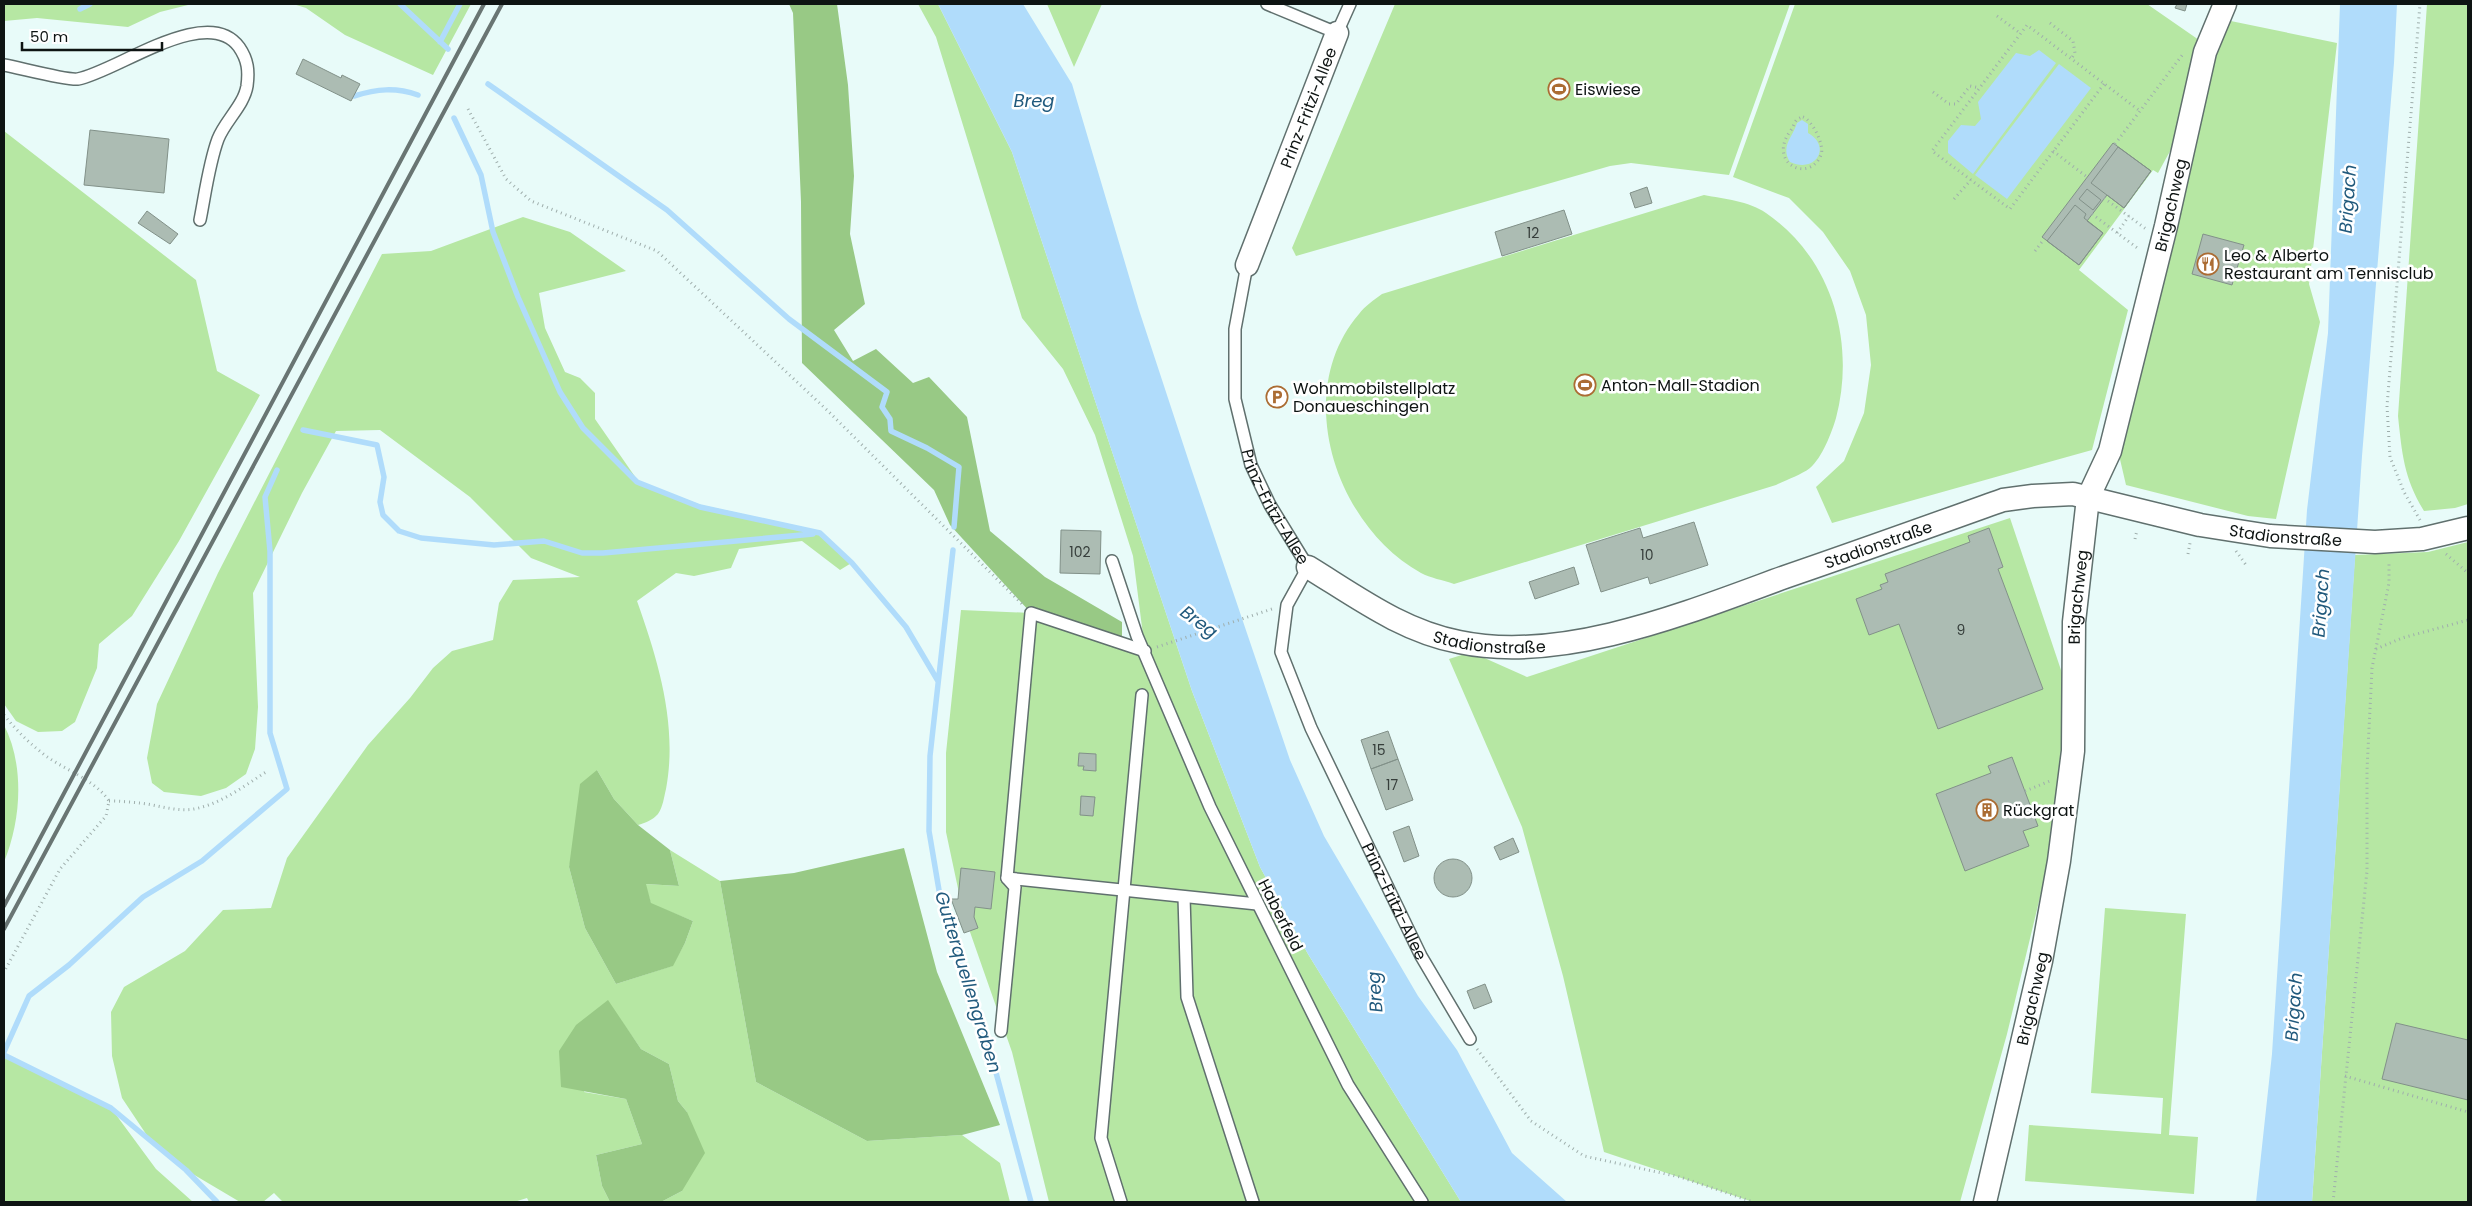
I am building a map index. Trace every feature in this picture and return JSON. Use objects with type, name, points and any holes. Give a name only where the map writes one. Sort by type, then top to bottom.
[{"type":"street","name":"Brigachweg","points":[[1985,1202],[2041,961],[2059,861],[2073,751],[2074,622],[2088,498],[2110,451],[2166,226],[2205,52],[2225,4]]},
{"type":"street","name":"Prinz-Fritzi-Allee","points":[[1247,265],[1337,33]]},
{"type":"street","name":"Stadionstraße","points":[[1308,567],[1375,610],[1420,632],[1460,643],[1502,647],[1546,645],[1596,637],[1673,617],[2003,500],[2033,496],[2073,494],[2200,526],[2270,536],[2382,541],[2437,536],[2468,528]]},
{"type":"lane","points":[[1267,4],[1337,33]]},
{"type":"lane","name":"Prinz-Fritzi-Allee","points":[[1337,33],[1350,4]]},
{"type":"lane","points":[[4,64],[76,80],[107,69],[171,39],[194,34],[219,34],[235,42],[245,56],[249,69],[247,89],[218,139],[200,220]]},
{"type":"lane","name":"Prinz-Fritzi-Allee","points":[[1247,265],[1235,329],[1235,399],[1251,465],[1270,505],[1308,567],[1287,605],[1281,652],[1311,728],[1421,956],[1470,1039]]},
{"type":"lane","name":"Haberfeld","points":[[1112,561],[1210,806],[1257,904],[1348,1085],[1422,1202]]},
{"type":"lane","points":[[1000,1031],[1015,887],[1007,878],[1031,612],[1149,650]]},
{"type":"lane","points":[[1122,1202],[1101,1138],[1142,695]]},
{"type":"lane","points":[[1007,878],[1257,904]]},
{"type":"lane","points":[[1184,897],[1187,998],[1253,1202]]},
{"type":"path","points":[[2420,4],[2387,406],[2390,457],[2404,492],[2420,520]]},
{"type":"path","points":[[1997,16],[2020,34]]},
{"type":"path","points":[[2050,23],[2073,41],[2075,53],[2071,59]]},
{"type":"path","points":[[2104,84],[2010,209],[1932,150],[2027,25],[2140,111]]},
{"type":"path","points":[[2115,144],[2187,50]]},
{"type":"path","points":[[1933,92],[1949,104],[1956,104],[1970,86],[1980,88]]},
{"type":"path","points":[[468,109],[506,179],[524,196],[530,201],[657,251],[828,411],[1031,612]]},
{"type":"path","points":[[1798,119],[1808,119],[1822,142],[1822,153],[1818,162],[1809,168],[1799,169],[1790,165],[1783,157],[1782,146],[1793,128],[1798,119]]},
{"type":"path","points":[[2053,151],[2087,177]]},
{"type":"path","points":[[1954,199],[1970,180]]},
{"type":"path","points":[[2104,198],[2147,230]]},
{"type":"path","points":[[2092,214],[2148,256]]},
{"type":"path","points":[[2117,232],[2129,216]]},
{"type":"path","points":[[2035,250],[2044,239]]},
{"type":"path","points":[[2437,536],[2444,551],[2468,573]]},
{"type":"path","points":[[2333,1202],[2367,871],[2367,770],[2372,668],[2389,583],[2382,541]]},
{"type":"path","points":[[2188,554],[2190,542]]},
{"type":"path","points":[[1149,650],[1261,612]]},
{"type":"path","points":[[2376,649],[2402,638],[2468,620]]},
{"type":"path","points":[[4,715],[29,743],[47,757],[102,789],[110,801],[106,816],[60,869],[4,972]]},
{"type":"path","points":[[110,801],[142,803],[176,810],[193,810],[209,805],[237,791],[266,772]]},
{"type":"path","points":[[1470,1039],[1531,1121],[1584,1156],[1680,1176],[1753,1202]]},
{"type":"path","points":[[2345,1076],[2468,1112]]},
{"type":"green space","points":[[4,4],[192,4],[160,12],[128,27],[37,18],[4,21]]},
{"type":"green space","points":[[293,4],[471,4],[433,75],[345,35],[306,8]]},
{"type":"green space","points":[[789,4],[837,4],[848,85],[854,176],[850,234],[865,304],[834,330],[853,361],[876,349],[913,383],[929,377],[967,417],[990,531],[1045,577],[1122,622],[1122,642],[1031,613],[950,525],[934,490],[802,363],[801,202],[793,13]]},
{"type":"green space","points":[[918,4],[938,4],[1012,152],[1192,691],[1260,867],[1308,954],[1461,1202],[1049,1202],[1012,1052],[963,912],[946,832],[946,753],[961,610],[1031,613],[1145,651],[1133,556],[1095,435],[1063,369],[1022,318],[936,37]]},
{"type":"green space","points":[[1047,4],[1102,4],[1074,67]]},
{"type":"green space","name":"Eiswiese","points":[[1395,4],[1790,4],[1729,175],[1631,163],[1610,166],[1296,256],[1292,248]]},
{"type":"green space","points":[[1795,4],[2147,4],[2199,40],[2174,144],[2158,173],[2153,170],[2079,270],[2128,310],[2092,450],[1832,523],[1816,487],[1844,461],[1864,413],[1871,365],[1866,315],[1850,271],[1823,232],[1789,198],[1733,177]]},
{"type":"green space","points":[[2427,4],[2468,4],[2468,504],[2455,508],[2424,511],[2408,476],[2398,416]]},
{"type":"green space","points":[[2221,19],[2337,43],[2309,284],[2320,322],[2276,519],[2248,516],[2126,485],[2119,455],[2179,221]]},
{"type":"green space","points":[[4,131],[196,280],[217,371],[260,395],[179,541],[132,616],[99,644],[97,668],[75,722],[62,731],[38,732],[16,721],[4,704]]},
{"type":"green space","name":"Anton-Mall-Stadion","points":[[1704,195],[1736,201],[1759,209],[1789,232],[1808,253],[1822,278],[1833,304],[1840,332],[1843,360],[1841,389],[1832,430],[1814,464],[1802,473],[1776,485],[1454,584],[1421,573],[1391,552],[1366,524],[1346,491],[1333,456],[1326,418],[1328,381],[1339,346],[1361,311],[1382,294]]},
{"type":"green space","points":[[523,217],[570,232],[626,271],[539,293],[545,328],[565,372],[580,378],[595,393],[595,419],[638,481],[701,505],[820,531],[853,562],[840,570],[802,541],[739,549],[731,568],[694,576],[676,573],[637,601],[659,670],[668,717],[669,765],[666,789],[658,814],[651,820],[638,825],[614,799],[597,770],[569,867],[585,928],[616,984],[672,966],[685,943],[693,921],[651,904],[645,884],[679,886],[670,850],[720,881],[756,1082],[867,1141],[962,1135],[1000,1163],[1010,1202],[661,1202],[682,1191],[687,1112],[678,1101],[669,1064],[641,1049],[618,1016],[584,1092],[626,1099],[642,1144],[596,1155],[602,1186],[610,1202],[529,1202],[527,1198],[514,1202],[283,1202],[274,1193],[263,1202],[240,1202],[186,1170],[150,1140],[122,1098],[112,1056],[111,1012],[124,987],[185,951],[223,910],[271,908],[287,858],[368,745],[410,698],[433,668],[452,651],[493,640],[499,603],[513,580],[580,577],[531,558],[470,497],[380,430],[336,431],[302,493],[253,593],[258,707],[255,749],[246,774],[226,788],[201,796],[164,792],[152,783],[147,758],[157,704],[218,573],[382,254],[431,251]]},
{"type":"green space","points":[[2010,518],[2067,688],[2063,770],[2047,868],[2007,1034],[1960,1202],[1753,1202],[1604,1152],[1563,976],[1522,827],[1449,659],[1471,652],[1527,677]]},
{"type":"green space","points":[[2468,542],[2468,1202],[2312,1202],[2355,555],[2428,552]]},
{"type":"green space","points":[[4,725],[11,741],[15,758],[18,794],[14,829],[4,862]]},
{"type":"green space","points":[[597,770],[614,799],[638,825],[670,850],[679,886],[646,884],[651,903],[693,921],[685,943],[673,966],[616,984],[585,928],[569,867],[580,784]]},
{"type":"green space","points":[[904,848],[937,972],[1000,1125],[962,1135],[867,1141],[756,1082],[720,881],[794,873]]},
{"type":"green space","points":[[2105,908],[2186,914],[2169,1135],[2198,1137],[2194,1194],[2025,1181],[2029,1125],[2161,1134],[2163,1098],[2091,1093]]},
{"type":"green space","points":[[608,1000],[641,1049],[669,1064],[678,1101],[687,1112],[705,1153],[682,1191],[661,1202],[610,1202],[602,1186],[596,1155],[642,1144],[626,1099],[561,1087],[559,1051],[576,1025]]},
{"type":"green space","points":[[4,1055],[111,1108],[156,1169],[193,1202],[4,1202]]},
{"type":"water","name":"Breg","points":[[938,4],[1023,4],[1072,84],[1139,310],[1290,760],[1324,836],[1418,996],[1457,1050],[1512,1153],[1567,1202],[1461,1202],[1308,954],[1260,867],[1192,691],[1012,152]]},
{"type":"water","name":"Brigach","points":[[2340,4],[2397,4],[2394,63],[2362,456],[2312,1202],[2256,1202],[2272,1054],[2307,510],[2328,333]]},
{"type":"water","points":[[2039,50],[2056,63],[1973,174],[1948,153],[1948,141],[1961,125],[1975,126],[1981,119],[1978,102],[2016,53],[2030,56]]},
{"type":"water","points":[[2059,64],[2091,88],[2007,199],[1975,175]]},
{"type":"water","points":[[1802,120],[1808,124],[1808,133],[1815,138],[1820,151],[1818,157],[1813,162],[1799,165],[1790,162],[1786,151],[1797,123]]},
{"type":"building","points":[[2177,4],[2187,4],[2185,11],[2175,8]]},
{"type":"building","points":[[303,59],[341,78],[342,75],[360,84],[351,101],[296,74]]},
{"type":"building","points":[[90,130],[169,139],[164,193],[84,185]]},
{"type":"building","points":[[2113,143],[2151,171],[2124,208],[2107,195],[2087,221],[2103,233],[2079,265],[2042,237]]},
{"type":"building","points":[[2118,147],[2151,171],[2124,208],[2091,183]]},
{"type":"building","points":[[1647,187],[1652,203],[1635,208],[1630,193]]},
{"type":"building","points":[[2087,189],[2101,200],[2093,210],[2079,199]]},
{"type":"building","points":[[2075,205],[2086,214],[2084,218],[2103,233],[2079,265],[2047,241]]},
{"type":"building","points":[[1564,210],[1572,234],[1502,256],[1495,232]]},
{"type":"building","points":[[147,211],[178,234],[170,244],[138,223]]},
{"type":"building","points":[[2203,234],[2244,245],[2232,285],[2192,274]]},
{"type":"building","points":[[1694,522],[1708,565],[1650,584],[1648,577],[1601,592],[1586,545],[1640,528],[1643,538]]},
{"type":"building","points":[[1989,528],[2003,567],[1998,569],[2043,689],[1938,729],[1899,624],[1869,635],[1856,599],[1882,589],[1880,585],[1888,582],[1885,574],[1970,542],[1968,536]]},
{"type":"building","points":[[1061,530],[1101,531],[1100,574],[1060,573]]},
{"type":"building","points":[[1574,567],[1579,584],[1535,599],[1529,582]]},
{"type":"building","points":[[1388,731],[1398,759],[1371,769],[1361,740]]},
{"type":"building","points":[[1079,753],[1096,754],[1096,771],[1083,770],[1084,766],[1078,766]]},
{"type":"building","name":"Rückgrat","points":[[2012,757],[2038,826],[2023,831],[2029,846],[1965,871],[1936,794],[1991,773],[1988,766]]},
{"type":"building","points":[[1398,759],[1413,800],[1386,810],[1371,769]]},
{"type":"building","points":[[1081,796],[1095,797],[1093,816],[1080,815]]},
{"type":"building","points":[[1409,826],[1419,856],[1404,862],[1393,832]]},
{"type":"building","points":[[1513,838],[1519,852],[1500,860],[1494,847]]},
{"type":"building","points":[[1453,859],[1466,865],[1472,878],[1466,891],[1453,897],[1440,891],[1434,878],[1440,865]]},
{"type":"building","points":[[961,868],[995,872],[991,909],[975,907],[974,917],[978,928],[964,933],[951,899],[958,899]]},
{"type":"building","points":[[1485,984],[1492,1002],[1474,1009],[1467,991]]},
{"type":"building","points":[[2396,1023],[2468,1040],[2468,1100],[2382,1079]]},
{"type":"waterway","points":[[80,9],[90,4]]},
{"type":"waterway","points":[[400,4],[448,49]]},
{"type":"waterway","points":[[440,42],[460,4]]},
{"type":"waterway","points":[[488,84],[667,210],[789,319],[887,392],[882,407],[890,419],[891,431],[927,448],[959,467],[954,527]]},
{"type":"waterway","points":[[354,96],[386,90],[410,92],[418,95]]},
{"type":"waterway","points":[[454,118],[481,175],[493,232],[518,297],[560,392],[583,428],[637,482],[700,507],[820,533],[852,563],[906,627],[938,681]]},
{"type":"waterway","points":[[303,430],[377,445],[384,477],[380,502],[383,515],[399,531],[421,538],[494,545],[544,541],[582,553],[603,553],[813,534]]},
{"type":"waterway","points":[[4,1052],[29,996],[69,965],[143,897],[202,861],[287,789],[270,733],[270,551],[265,497],[277,470]]},
{"type":"waterway","name":"Gutterquellengraben","points":[[953,550],[930,756],[929,831],[942,908],[988,1043],[1031,1202]]},
{"type":"waterway","points":[[4,1055],[111,1108],[186,1170],[217,1202]]},
{"type":"railway","points":[[4,906],[484,4]]},
{"type":"railway","points":[[4,929],[502,4]]},
{"type":"place","name":"Eiswiese","points":[[1559,89]]},
{"type":"place","name":"Leo & Alberto Restaurant am Tennisclub","points":[[2208,264]]},
{"type":"place","name":"Anton-Mall-Stadion","points":[[1585,385]]},
{"type":"place","name":"Wohnmobilstellplatz Donaueschingen","points":[[1277,397]]},
{"type":"place","name":"Rückgrat","points":[[1987,810]]}]
